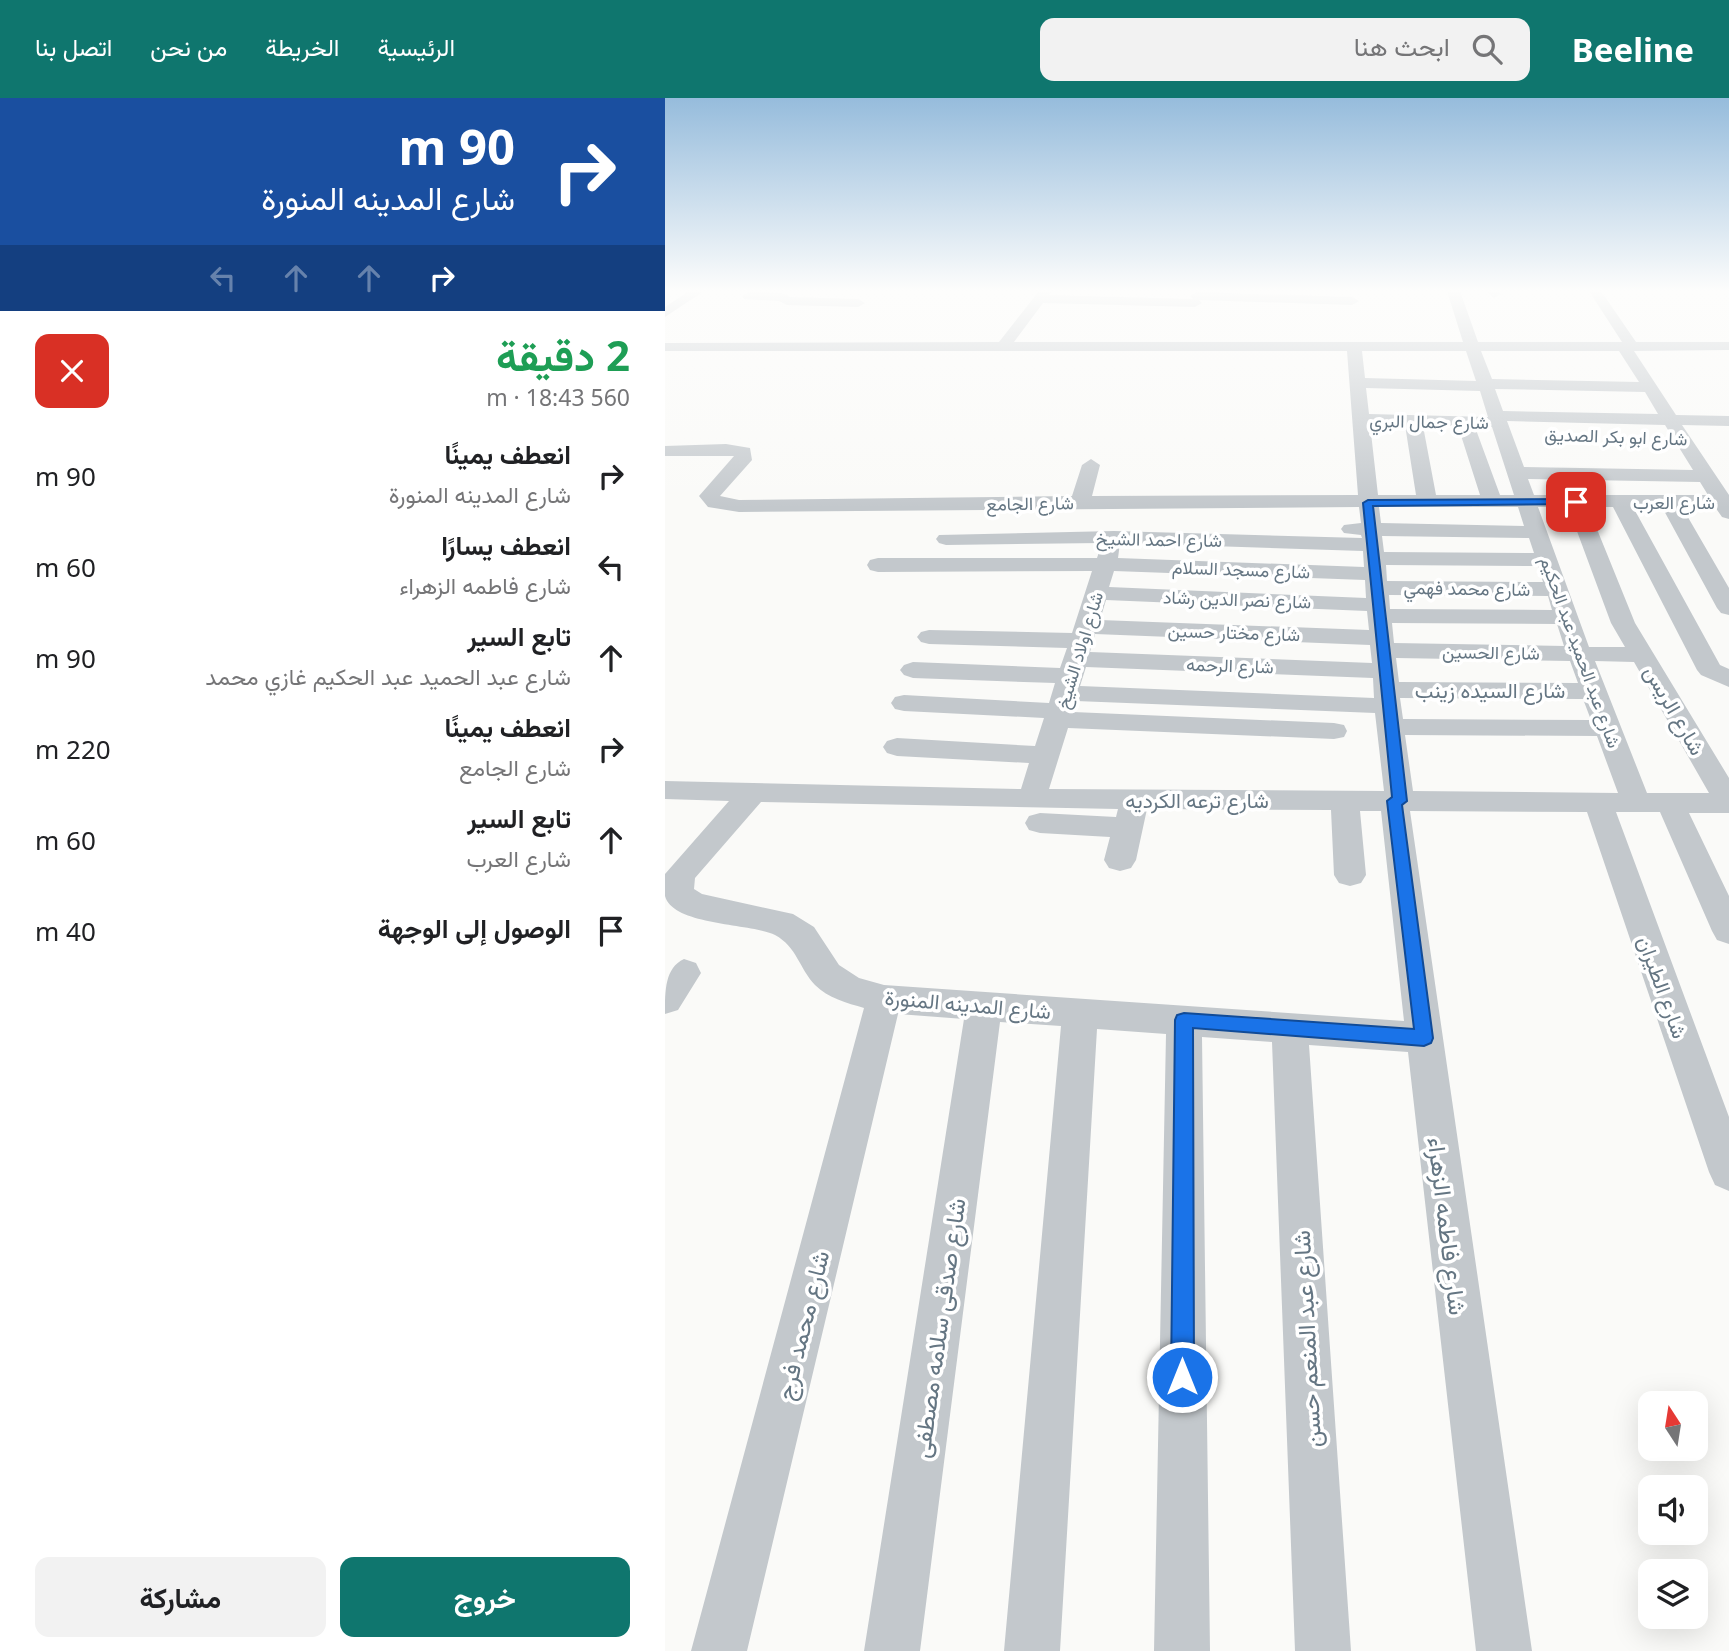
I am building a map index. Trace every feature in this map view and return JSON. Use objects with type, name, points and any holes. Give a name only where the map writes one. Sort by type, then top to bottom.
[{"type":"street","name":"شارع فاطمه الزهراء","points":[[1358,363],[1360,419],[1397,801],[1424,1038],[1504,1651]]},
{"type":"street","points":[[1416,363],[1485,388],[1671,420],[1729,421]]},
{"type":"street","name":"شارع عبد الحميد عبد الحكيم","points":[[1477,363],[1485,388],[1516,453],[1517,473],[1579,653],[1636,803]]},
{"type":"street","points":[[1485,388],[1578,363]]},
{"type":"street","points":[[1637,363],[1726,505]]},
{"type":"street","points":[[1360,378],[1485,388],[1653,392],[1729,406]]},
{"type":"street","points":[[1485,388],[1653,392]]},
{"type":"street","name":"شارع جمال البري","points":[[1360,419],[1465,422],[1485,388]]},
{"type":"street","name":"شارع ابو بكر الصديق","points":[[1485,388],[1682,438],[1729,438]]},
{"type":"street","points":[[1413,420],[1427,502]]},
{"type":"street","points":[[1465,422],[1492,501]]},
{"type":"street","name":"شارع الجامع","points":[[665,451],[726,449],[744,452],[743,460],[709,496],[715,503],[739,506],[1080,502],[1120,520],[1368,503],[1492,501]]},
{"type":"street","points":[[1667,456],[1693,456]]},
{"type":"street","points":[[1080,502],[1091,465]]},
{"type":"street","points":[[1517,473],[1706,476]]},
{"type":"street","name":"شارع العرب","points":[[1492,501],[1669,501],[1726,505]]},
{"type":"street","points":[[1669,501],[1729,608]]},
{"type":"street","name":"شارع الريس","points":[[1576,502],[1623,623],[1729,803]]},
{"type":"street","points":[[1620,502],[1721,676]]},
{"type":"street","name":"شارع احمد الشيخ","points":[[946,540],[1120,520],[1380,623]]},
{"type":"street","name":"شارع اولاد الشيخ","points":[[1036,811],[1046,755],[1120,520]]},
{"type":"street","points":[[1380,623],[1538,532]]},
{"type":"street","points":[[1380,623],[1547,560]]},
{"type":"street","name":"شارع مسجد السلام","points":[[878,565],[1106,564],[1380,623]]},
{"type":"street","name":"شارع محمد فهمي","points":[[1380,623],[1557,589]]},
{"type":"street","name":"شارع نصر الدين رشاد","points":[[1097,593],[1380,623]]},
{"type":"street","points":[[904,703],[1380,623],[1567,617]]},
{"type":"street","points":[[1380,623],[1608,728]]},
{"type":"street","name":"شارع الحسين","points":[[1380,623],[1579,653],[1642,655]]},
{"type":"street","name":"شارع الرحمه","points":[[1071,675],[1380,623]]},
{"type":"street","name":"شارع مختار حسين","points":[[1071,675],[1380,623]]},
{"type":"street","name":"شارع السيده زينب","points":[[1380,623],[1594,691]]},
{"type":"street","points":[[929,637],[1071,675],[1334,731]]},
{"type":"street","points":[[913,670],[1071,675]]},
{"type":"street","points":[[897,747],[1046,755]]},
{"type":"street","name":"شارع ترعه الكرديه","points":[[665,790],[754,792],[1036,811],[1135,799],[1729,803]]},
{"type":"street","name":"شارع المدينه المنورة","points":[[754,792],[681,874],[677,884],[678,893],[684,900],[695,905],[781,923],[802,936],[827,975],[849,990],[884,999],[1424,1038]]},
{"type":"street","points":[[1120,860],[1135,799]]},
{"type":"street","points":[[1345,801],[1350,875]]},
{"type":"street","name":"شارع الطيران","points":[[1598,802],[1725,1150]]},
{"type":"street","points":[[1670,803],[1729,931]]},
{"type":"street","points":[[1036,811],[1128,828]]},
{"type":"street","name":"شارع محمد فرج","points":[[719,1651],[884,999]]},
{"type":"street","name":"شارع صدقى سلامه مصطفى","points":[[892,1651],[985,1006]]},
{"type":"street","points":[[1033,1651],[1080,1013]]},
{"type":"street","points":[[1182,1651],[1184,1020]]},
{"type":"street","name":"شارع عبد المنعم حسن","points":[[1290,1028],[1323,1651]]},
{"type":"route","points":[[1182,1377],[1184,1020],[1424,1038],[1394,801],[1400,801],[1368,503],[1576,502]]}]
